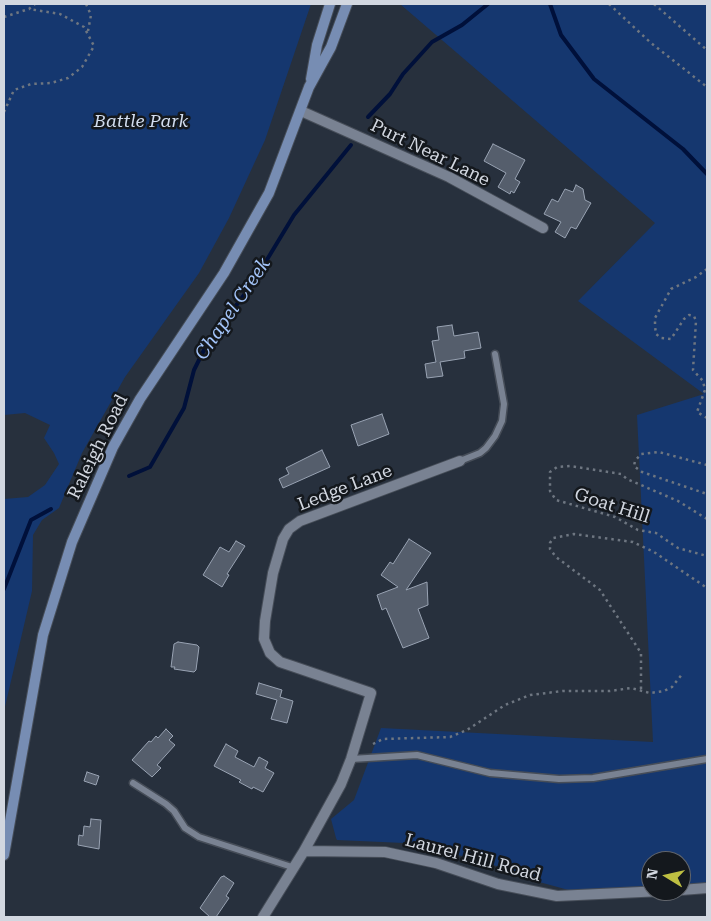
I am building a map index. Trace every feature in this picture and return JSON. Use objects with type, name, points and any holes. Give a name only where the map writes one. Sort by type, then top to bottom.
[{"type":"main road","name":"Raleigh Road","points":[[310,87],[317,46],[330,4]]},
{"type":"main road","name":"Raleigh Road","points":[[4,855],[43,635],[75,533],[113,447],[140,399],[242,242],[268,193],[310,87],[331,47],[347,4]]},
{"type":"street","name":"Purt Near Lane","points":[[301,111],[450,177],[543,228]]},
{"type":"street","name":"Ledge Lane","points":[[263,917],[295,868],[341,784],[351,759],[371,693],[280,662],[270,653],[264,639],[264,621],[273,573],[283,539],[300,521],[460,461]]},
{"type":"street","name":"Laurel Hill Road","points":[[304,851],[385,852],[436,863],[498,884],[557,896],[641,892]]},
{"type":"street","points":[[691,889],[707,888]]},
{"type":"lane","points":[[460,461],[480,453],[486,448],[495,436],[502,421],[504,404],[495,354]]},
{"type":"lane","points":[[351,759],[417,755],[490,774],[559,778],[593,778],[707,759]]},
{"type":"lane","points":[[133,784],[166,804],[185,828],[199,837],[295,868]]},
{"type":"path","points":[[4,17],[29,9],[35,4]]},
{"type":"path","points":[[86,4],[90,15],[88,32]]},
{"type":"path","points":[[609,4],[651,43],[707,87]]},
{"type":"path","points":[[654,4],[707,50]]},
{"type":"path","points":[[4,112],[14,90],[31,84],[68,78],[82,67],[94,46],[84,26],[60,14],[29,9]]},
{"type":"path","points":[[707,269],[696,278],[670,289],[655,318],[655,326],[656,334],[661,338],[672,339],[684,319],[690,315],[694,316],[696,321],[693,370],[704,381],[705,390],[697,412],[707,418]]},
{"type":"path","points":[[707,465],[659,452],[641,454],[635,461],[634,466],[642,472],[707,494]]},
{"type":"path","name":"Goat Hill","points":[[707,519],[678,501],[627,480],[621,474],[570,466],[557,466],[550,472],[550,490],[556,500],[615,518],[638,530],[656,533],[678,548],[707,556]]},
{"type":"path","name":"Goat Hill","points":[[641,689],[641,654],[600,590],[552,552],[550,543],[553,538],[574,534],[634,542],[654,552],[707,588]]},
{"type":"path","points":[[373,744],[383,739],[450,737],[467,730],[505,705],[530,695],[586,689],[610,691],[631,688],[641,689],[650,694],[664,691],[672,687],[683,673]]},
{"type":"green space","name":"Battle Park","points":[[4,4],[311,4],[265,140],[229,218],[199,273],[125,377],[82,453],[59,508],[42,520],[33,535],[32,591],[4,711],[4,499],[28,497],[45,485],[59,464],[44,438],[50,425],[25,413],[4,415]]},
{"type":"green space","points":[[400,4],[707,4],[707,884],[691,886],[691,851],[641,851],[641,891],[583,894],[532,880],[486,862],[430,848],[404,843],[337,840],[331,819],[354,800],[381,728],[653,742],[637,415],[704,394],[578,301],[655,223]]},
{"type":"building","points":[[493,144],[525,160],[515,179],[520,182],[514,193],[511,191],[510,194],[498,187],[506,173],[484,161]]},
{"type":"building","points":[[576,185],[583,189],[585,200],[591,203],[576,229],[571,227],[565,238],[555,232],[561,222],[544,214],[552,199],[558,202],[565,189],[573,192]]},
{"type":"building","points":[[452,325],[454,336],[478,332],[481,348],[464,351],[465,358],[440,362],[443,376],[427,378],[425,364],[436,362],[432,341],[439,340],[437,327]]},
{"type":"building","points":[[382,414],[389,434],[358,446],[351,425]]},
{"type":"building","points":[[322,450],[330,467],[283,488],[279,479],[289,474],[286,468]]},
{"type":"building","points":[[409,539],[431,553],[406,590],[427,582],[428,605],[418,609],[429,638],[403,648],[386,608],[382,610],[377,595],[398,587],[381,575],[390,562],[393,564]]},
{"type":"building","points":[[236,541],[245,546],[227,574],[229,575],[222,587],[203,575],[220,547],[229,552]]},
{"type":"building","points":[[178,642],[199,647],[196,670],[194,672],[171,667],[174,644]]},
{"type":"building","points":[[259,683],[282,690],[280,697],[293,701],[287,723],[271,719],[277,700],[256,694]]},
{"type":"building","points":[[166,729],[173,736],[169,740],[175,745],[157,765],[161,768],[152,777],[132,760],[149,741],[151,742],[156,736],[158,738]]},
{"type":"building","points":[[226,744],[238,751],[235,757],[254,767],[259,757],[268,762],[265,768],[274,773],[263,792],[253,787],[252,789],[239,782],[241,780],[214,766]]},
{"type":"building","points":[[87,772],[99,776],[96,785],[84,781]]},
{"type":"building","points":[[91,819],[101,820],[99,849],[78,845],[79,835],[83,836],[84,826],[90,827]]},
{"type":"building","points":[[224,876],[234,883],[226,896],[229,898],[216,917],[210,917],[200,908],[221,877]]},
{"type":"waterway","name":"Chapel Creek","points":[[368,117],[390,94],[403,74],[432,42],[462,25],[488,4]]},
{"type":"waterway","points":[[550,4],[561,35],[594,79],[683,149],[707,174]]},
{"type":"waterway","name":"Chapel Creek","points":[[129,476],[150,467],[184,408],[194,370],[208,342],[251,286],[294,215],[351,145]]},
{"type":"waterway","name":"Chapel Creek","points":[[4,589],[31,520],[51,509]]}]
